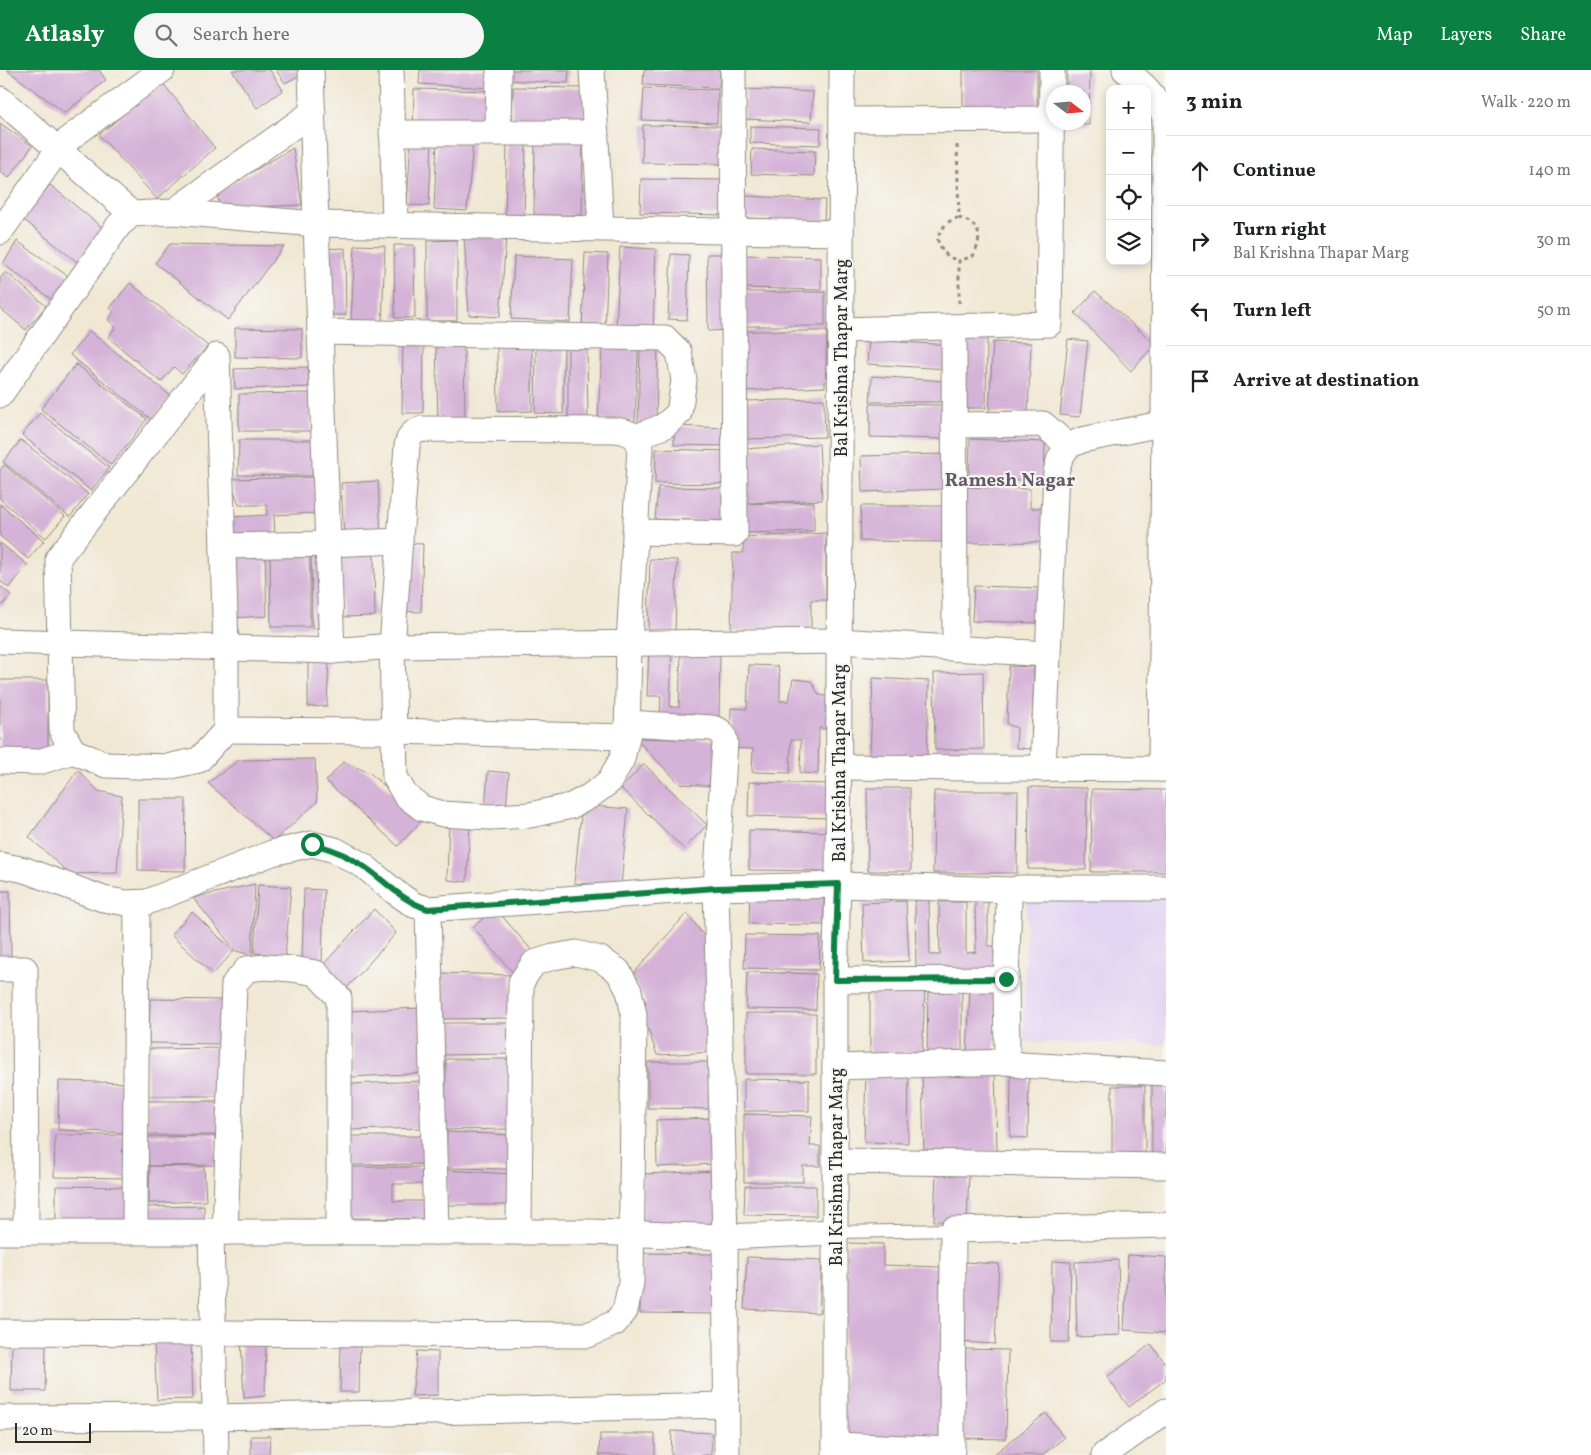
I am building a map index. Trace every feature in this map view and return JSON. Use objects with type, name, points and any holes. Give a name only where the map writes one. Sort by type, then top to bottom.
[{"type":"street","points":[[0,232],[58,150],[71,137],[162,70]]},
{"type":"street","points":[[311,70],[332,651]]},
{"type":"street","points":[[391,70],[395,225]]},
{"type":"street","points":[[498,133],[499,70]]},
{"type":"street","points":[[592,70],[601,228]]},
{"type":"street","points":[[635,532],[735,534],[733,70]]},
{"type":"street","name":"Bal Krishna Thapar Marg","points":[[835,1450],[835,980],[838,884],[842,70]]},
{"type":"street","points":[[1052,70],[1052,85]]},
{"type":"street","points":[[838,767],[1163,769],[1165,118],[1160,105],[1144,84],[1125,70]]},
{"type":"street","points":[[0,99],[132,214]]},
{"type":"street","points":[[174,212],[313,112]]},
{"type":"street","points":[[842,120],[1046,119]]},
{"type":"street","points":[[841,330],[1049,324],[1051,130]]},
{"type":"street","points":[[392,133],[596,133]]},
{"type":"street","points":[[0,395],[120,226],[132,214],[174,212],[316,224],[841,233]]},
{"type":"street","points":[[955,648],[954,426],[956,328]]},
{"type":"street","points":[[320,332],[665,338],[679,352],[684,380],[679,412],[664,426],[636,437]]},
{"type":"street","points":[[217,356],[224,546],[226,730],[199,760],[167,767],[106,765],[73,751],[62,731],[58,558],[217,356]]},
{"type":"street","points":[[1043,769],[1056,472],[1060,458],[1068,446],[1082,440],[1165,423]]},
{"type":"street","points":[[954,426],[1043,424],[1068,446]]},
{"type":"street","points":[[422,429],[616,430],[626,432],[636,437],[640,448],[635,532],[627,730],[622,759],[609,782],[590,796],[571,806],[530,815],[490,817],[443,814],[422,808],[405,794],[395,777],[392,646],[409,436],[416,430],[422,429]]},
{"type":"street","points":[[224,546],[400,541]]},
{"type":"street","points":[[0,641],[332,651],[392,646],[839,641],[1047,654]]},
{"type":"street","points":[[226,730],[394,731],[712,728],[720,730],[724,734],[716,888],[725,1237],[727,1455]]},
{"type":"street","points":[[0,761],[39,762],[73,751]]},
{"type":"street","points":[[0,865],[25,870],[103,899],[127,903],[148,902],[272,854],[312,844],[335,850],[364,866],[414,905],[428,909],[716,888],[838,884],[1014,890],[1019,888],[1166,888]]},
{"type":"street","points":[[1010,1062],[1008,1057],[1006,979],[1009,900],[1010,894],[1014,890]]},
{"type":"street","points":[[135,1232],[137,902]]},
{"type":"street","points":[[428,909],[436,1232]]},
{"type":"street","points":[[0,1332],[588,1335],[614,1323],[625,1311],[631,1283],[634,1015],[629,991],[618,971],[600,959],[576,953],[553,957],[534,963],[521,982],[518,1232]]},
{"type":"street","points":[[216,1455],[213,1332],[218,1232],[234,984],[247,969],[265,967],[316,974],[339,998],[339,1232]]},
{"type":"street","points":[[0,969],[25,969],[26,1231]]},
{"type":"street","points":[[835,980],[1006,979]]},
{"type":"street","points":[[835,1067],[1010,1062],[1021,1065],[1166,1073]]},
{"type":"street","points":[[836,1161],[1166,1166]]},
{"type":"street","points":[[835,1450],[952,1450],[954,1230],[1166,1225]]},
{"type":"street","points":[[0,1232],[518,1232],[725,1237],[836,1232]]},
{"type":"street","points":[[0,1418],[215,1417],[726,1405]]},
{"type":"street","points":[[1104,1455],[1166,1411]]},
{"type":"lane","points":[[836,1232],[954,1230]]},
{"type":"path","points":[[956,119],[958,218]]},
{"type":"path","points":[[952,218],[958,218],[967,220],[975,226],[980,237],[978,247],[973,256],[959,261],[950,258],[944,253],[937,238],[952,218]]},
{"type":"path","points":[[956,328],[959,261]]},
{"type":"shaded area","points":[[1027,891],[1166,894],[1166,1045],[1023,1042]]},
{"type":"building","points":[[7,70],[99,70],[106,80],[65,113]]},
{"type":"building","points":[[232,70],[270,70],[283,90],[257,108]]},
{"type":"building","points":[[276,70],[300,70],[301,75],[285,83]]},
{"type":"building","points":[[420,70],[492,70],[491,88],[419,84]]},
{"type":"building","points":[[505,70],[569,70],[568,83],[504,80]]},
{"type":"building","points":[[644,70],[720,70],[719,88],[643,85]]},
{"type":"building","points":[[963,70],[1037,70],[1037,111],[963,111]]},
{"type":"building","points":[[1067,70],[1090,70],[1090,85],[1067,85]]},
{"type":"building","points":[[162,82],[215,148],[157,199],[99,135]]},
{"type":"building","points":[[513,87],[585,88],[584,129],[512,127]]},
{"type":"building","points":[[644,88],[718,90],[717,123],[642,120]]},
{"type":"building","points":[[414,89],[490,91],[489,131],[413,129]]},
{"type":"building","points":[[746,89],[813,92],[811,122],[744,119]]},
{"type":"building","points":[[0,123],[32,146],[9,178],[0,172]]},
{"type":"building","points":[[643,125],[725,126],[724,164],[642,163]]},
{"type":"building","points":[[750,126],[821,128],[820,145],[750,143]]},
{"type":"building","points":[[535,136],[583,136],[582,215],[534,215]]},
{"type":"building","points":[[411,138],[432,138],[429,206],[407,205]]},
{"type":"building","points":[[437,141],[473,142],[467,211],[434,209]]},
{"type":"building","points":[[507,144],[526,145],[524,218],[505,218]]},
{"type":"building","points":[[293,148],[302,205],[221,208],[216,193]]},
{"type":"building","points":[[752,149],[815,151],[814,176],[751,174]]},
{"type":"building","points":[[641,179],[725,180],[724,215],[640,213]]},
{"type":"building","points":[[50,185],[103,228],[77,262],[23,219]]},
{"type":"building","points":[[746,196],[825,200],[824,221],[745,218]]},
{"type":"building","points":[[464,235],[506,237],[500,317],[469,315]]},
{"type":"building","points":[[457,240],[457,321],[427,321],[427,241]]},
{"type":"building","points":[[17,241],[71,278],[55,302],[3,264]]},
{"type":"building","points":[[170,244],[284,246],[228,320],[155,263]]},
{"type":"building","points":[[355,245],[385,246],[382,323],[351,321]]},
{"type":"building","points":[[394,245],[414,245],[415,318],[395,318]]},
{"type":"building","points":[[620,247],[656,249],[653,331],[616,329]]},
{"type":"building","points":[[345,248],[346,315],[324,315],[323,249]]},
{"type":"building","points":[[585,253],[608,254],[605,329],[582,328]]},
{"type":"building","points":[[671,254],[689,255],[687,320],[668,319]]},
{"type":"building","points":[[707,254],[730,254],[730,330],[708,331]]},
{"type":"building","points":[[745,255],[821,257],[821,290],[745,288]]},
{"type":"building","points":[[514,256],[573,259],[570,322],[511,319]]},
{"type":"building","points":[[6,272],[46,306],[26,330],[0,308],[0,278]]},
{"type":"building","points":[[130,283],[208,346],[182,374],[174,367],[161,382],[108,337],[116,327],[108,320],[114,312],[110,308]]},
{"type":"building","points":[[1095,291],[1155,344],[1131,371],[1075,313]]},
{"type":"building","points":[[746,292],[825,292],[825,326],[746,326]]},
{"type":"building","points":[[235,328],[302,329],[302,358],[235,357]]},
{"type":"building","points":[[89,331],[171,396],[152,420],[70,355]]},
{"type":"building","points":[[742,331],[827,331],[825,387],[742,391]]},
{"type":"building","points":[[966,338],[987,338],[986,408],[965,408]]},
{"type":"building","points":[[1068,339],[1088,341],[1080,417],[1060,415]]},
{"type":"building","points":[[869,340],[949,345],[947,369],[867,364]]},
{"type":"building","points":[[403,341],[424,341],[423,413],[402,413]]},
{"type":"building","points":[[532,342],[532,411],[498,412],[497,343]]},
{"type":"building","points":[[993,342],[1031,343],[1028,414],[989,412]]},
{"type":"building","points":[[436,344],[464,344],[465,422],[438,422]]},
{"type":"building","points":[[536,344],[564,345],[563,414],[535,413]]},
{"type":"building","points":[[640,346],[658,346],[656,423],[638,423]]},
{"type":"building","points":[[587,348],[588,426],[568,425],[568,349]]},
{"type":"building","points":[[602,348],[638,349],[635,421],[598,419]]},
{"type":"building","points":[[76,364],[147,419],[111,465],[41,409]]},
{"type":"building","points":[[308,367],[309,387],[235,389],[234,369]]},
{"type":"building","points":[[872,376],[946,381],[945,402],[870,402]]},
{"type":"building","points":[[311,393],[311,431],[239,431],[239,394]]},
{"type":"building","points":[[824,399],[825,437],[745,439],[744,401]]},
{"type":"building","points":[[870,404],[944,405],[943,439],[870,437]]},
{"type":"building","points":[[40,413],[109,468],[91,491],[22,435]]},
{"type":"building","points":[[674,426],[728,428],[728,446],[674,445]]},
{"type":"building","points":[[970,439],[1045,442],[1044,481],[969,478]]},
{"type":"building","points":[[21,440],[88,494],[70,517],[3,462]]},
{"type":"building","points":[[239,440],[313,440],[312,476],[238,475]]},
{"type":"building","points":[[819,444],[822,500],[746,503],[743,449]]},
{"type":"building","points":[[656,449],[731,451],[730,484],[655,483]]},
{"type":"building","points":[[944,454],[945,489],[862,492],[861,456]]},
{"type":"building","points":[[4,465],[65,516],[46,538],[0,499],[0,470]]},
{"type":"building","points":[[316,477],[318,513],[274,515],[275,538],[232,541],[231,517],[267,515],[267,505],[239,505],[230,479]]},
{"type":"building","points":[[378,481],[381,536],[344,538],[341,483]]},
{"type":"building","points":[[658,487],[728,488],[724,521],[655,519]]},
{"type":"building","points":[[963,487],[1030,489],[1030,508],[1044,508],[1044,542],[964,543]]},
{"type":"building","points":[[814,502],[814,531],[747,533],[746,504]]},
{"type":"building","points":[[0,504],[44,541],[28,559],[0,536]]},
{"type":"building","points":[[861,506],[945,506],[944,542],[860,541]]},
{"type":"building","points":[[826,533],[826,600],[811,600],[811,629],[731,630],[733,553],[743,553],[743,537]]},
{"type":"building","points":[[0,543],[28,565],[9,588],[0,581]]},
{"type":"building","points":[[400,543],[423,544],[421,612],[397,611]]},
{"type":"building","points":[[374,551],[375,616],[342,617],[340,552]]},
{"type":"building","points":[[325,553],[327,629],[312,628],[311,554]]},
{"type":"building","points":[[265,554],[267,616],[230,618],[227,556]]},
{"type":"building","points":[[270,554],[310,554],[310,627],[271,627]]},
{"type":"building","points":[[650,559],[677,560],[675,634],[648,633]]},
{"type":"building","points":[[0,586],[11,595],[0,608]]},
{"type":"building","points":[[974,586],[1043,588],[1042,623],[972,621]]},
{"type":"building","points":[[649,648],[672,649],[670,707],[679,707],[681,650],[720,650],[719,719],[660,717],[661,696],[647,696]]},
{"type":"building","points":[[308,660],[329,660],[327,706],[308,707]]},
{"type":"building","points":[[749,665],[778,666],[780,701],[789,701],[793,679],[811,681],[819,695],[827,696],[825,713],[834,714],[833,729],[819,728],[818,774],[800,773],[801,740],[791,740],[790,773],[752,772],[753,749],[730,748],[731,708],[747,709]]},
{"type":"building","points":[[1009,666],[1034,667],[1031,749],[1016,748],[1017,728],[1007,724]]},
{"type":"building","points":[[983,672],[984,749],[935,750],[934,673]]},
{"type":"building","points":[[873,678],[929,681],[927,759],[870,756]]},
{"type":"building","points":[[0,680],[48,680],[48,753],[0,753]]},
{"type":"building","points":[[635,738],[720,740],[718,786],[680,784]]},
{"type":"building","points":[[315,759],[317,802],[274,841],[208,783],[239,760]]},
{"type":"building","points":[[343,762],[370,773],[422,820],[398,846],[326,781]]},
{"type":"building","points":[[644,764],[707,825],[684,849],[621,788]]},
{"type":"building","points":[[78,770],[98,791],[122,796],[117,873],[70,874],[29,837]]},
{"type":"building","points":[[488,771],[509,773],[506,810],[485,809]]},
{"type":"building","points":[[749,782],[831,784],[830,818],[748,816]]},
{"type":"building","points":[[1029,787],[1087,788],[1086,870],[1028,869]]},
{"type":"building","points":[[867,788],[910,788],[911,871],[868,871]]},
{"type":"building","points":[[1092,789],[1166,790],[1166,872],[1091,872]]},
{"type":"building","points":[[934,791],[1018,791],[1017,873],[933,873]]},
{"type":"building","points":[[138,799],[186,799],[185,871],[138,870]]},
{"type":"building","points":[[582,805],[628,809],[621,886],[574,883]]},
{"type":"building","points":[[449,820],[470,822],[467,882],[447,880]]},
{"type":"building","points":[[749,830],[830,832],[829,871],[749,870]]},
{"type":"building","points":[[255,884],[252,955],[236,951],[193,898]]},
{"type":"building","points":[[258,885],[291,887],[285,956],[254,953]]},
{"type":"building","points":[[304,889],[324,890],[322,963],[302,962]]},
{"type":"building","points":[[750,890],[824,891],[824,925],[749,924]]},
{"type":"building","points":[[0,891],[10,891],[11,956],[0,957]]},
{"type":"building","points":[[929,900],[930,955],[940,955],[939,902],[966,902],[966,953],[976,952],[975,900],[988,900],[988,946],[994,946],[995,970],[916,971],[915,901]]},
{"type":"building","points":[[906,901],[909,961],[864,963],[862,903]]},
{"type":"building","points":[[495,908],[535,954],[515,975],[473,927]]},
{"type":"building","points":[[374,909],[396,933],[347,988],[323,965]]},
{"type":"building","points":[[192,912],[234,951],[213,974],[171,935]]},
{"type":"building","points":[[687,913],[712,947],[716,1052],[657,1055],[641,1009],[646,1003],[632,975]]},
{"type":"building","points":[[745,935],[820,936],[819,970],[744,968]]},
{"type":"building","points":[[747,972],[817,974],[816,1010],[746,1009]]},
{"type":"building","points":[[441,973],[511,975],[513,1018],[441,1019]]},
{"type":"building","points":[[870,983],[925,986],[922,1060],[870,1060]]},
{"type":"building","points":[[928,985],[962,986],[962,1057],[927,1056]]},
{"type":"building","points":[[970,988],[997,990],[994,1056],[967,1055]]},
{"type":"building","points":[[150,999],[224,1000],[224,1044],[149,1043]]},
{"type":"building","points":[[421,1008],[424,1073],[352,1077],[349,1011]]},
{"type":"building","points":[[746,1013],[816,1014],[816,1074],[746,1074]]},
{"type":"building","points":[[441,1023],[513,1023],[513,1054],[441,1055]]},
{"type":"building","points":[[224,1048],[224,1096],[148,1096],[147,1049]]},
{"type":"building","points":[[446,1059],[512,1059],[514,1129],[445,1130]]},
{"type":"building","points":[[648,1062],[713,1062],[713,1109],[648,1108]]},
{"type":"building","points":[[995,1069],[997,1151],[924,1153],[922,1071]]},
{"type":"building","points":[[866,1071],[909,1072],[908,1143],[864,1142]]},
{"type":"building","points":[[1011,1074],[1029,1074],[1028,1138],[1010,1137]]},
{"type":"building","points":[[744,1079],[809,1080],[809,1111],[744,1111]]},
{"type":"building","points":[[59,1081],[132,1083],[131,1133],[58,1130]]},
{"type":"building","points":[[423,1081],[424,1128],[350,1130],[349,1084]]},
{"type":"building","points":[[1152,1084],[1166,1084],[1166,1160],[1152,1160]]},
{"type":"building","points":[[1112,1086],[1145,1086],[1145,1159],[1112,1159]]},
{"type":"building","points":[[147,1101],[221,1101],[221,1135],[147,1135]]},
{"type":"building","points":[[744,1114],[812,1116],[810,1146],[820,1146],[820,1166],[803,1166],[803,1182],[744,1182]]},
{"type":"building","points":[[714,1118],[715,1164],[657,1167],[656,1120]]},
{"type":"building","points":[[447,1132],[512,1135],[512,1169],[446,1168]]},
{"type":"building","points":[[55,1135],[130,1135],[129,1178],[54,1177]]},
{"type":"building","points":[[215,1136],[216,1165],[149,1166],[148,1137]]},
{"type":"building","points":[[346,1136],[430,1136],[430,1164],[346,1165]]},
{"type":"building","points":[[150,1166],[204,1167],[206,1201],[149,1203]]},
{"type":"building","points":[[345,1167],[430,1167],[430,1184],[393,1184],[393,1201],[430,1201],[430,1219],[345,1218]]},
{"type":"building","points":[[447,1170],[509,1174],[510,1205],[447,1205]]},
{"type":"building","points":[[719,1171],[721,1223],[643,1226],[642,1174]]},
{"type":"building","points":[[936,1172],[969,1173],[967,1222],[934,1221]]},
{"type":"building","points":[[56,1186],[132,1187],[131,1227],[56,1226]]},
{"type":"building","points":[[745,1186],[816,1186],[816,1216],[744,1215]]},
{"type":"building","points":[[204,1206],[204,1226],[147,1226],[147,1207]]},
{"type":"building","points":[[847,1243],[883,1244],[883,1265],[940,1267],[943,1442],[842,1439]]},
{"type":"building","points":[[641,1253],[715,1254],[714,1314],[640,1313]]},
{"type":"building","points":[[1128,1255],[1166,1257],[1166,1333],[1124,1330]]},
{"type":"building","points":[[747,1257],[822,1260],[819,1313],[744,1309]]},
{"type":"building","points":[[1118,1260],[1120,1335],[1077,1337],[1075,1262]]},
{"type":"building","points":[[1052,1261],[1071,1262],[1069,1342],[1051,1342]]},
{"type":"building","points":[[964,1262],[999,1264],[995,1344],[960,1342]]},
{"type":"building","points":[[341,1338],[360,1338],[359,1392],[340,1392]]},
{"type":"building","points":[[241,1339],[266,1340],[265,1396],[244,1398]]},
{"type":"building","points":[[12,1341],[46,1342],[45,1391],[11,1391]]},
{"type":"building","points":[[191,1343],[193,1399],[157,1400],[154,1344]]},
{"type":"building","points":[[1151,1344],[1166,1364],[1166,1379],[1129,1407],[1107,1377]]},
{"type":"building","points":[[965,1349],[1008,1350],[1006,1439],[962,1438]]},
{"type":"building","points":[[417,1351],[438,1352],[438,1395],[412,1396]]},
{"type":"building","points":[[1046,1413],[1064,1438],[1042,1455],[993,1455]]},
{"type":"building","points":[[672,1431],[712,1433],[711,1455],[671,1455]]},
{"type":"building","points":[[600,1434],[655,1434],[655,1455],[599,1455]]},
{"type":"building","points":[[251,1436],[270,1436],[269,1455],[251,1455]]},
{"type":"district","name":"Ramesh Nagar","points":[[1010,479]]},
{"type":"route","points":[[312,844],[335,850],[364,866],[414,905],[428,909],[716,888],[838,884],[835,980],[1006,979]]}]
